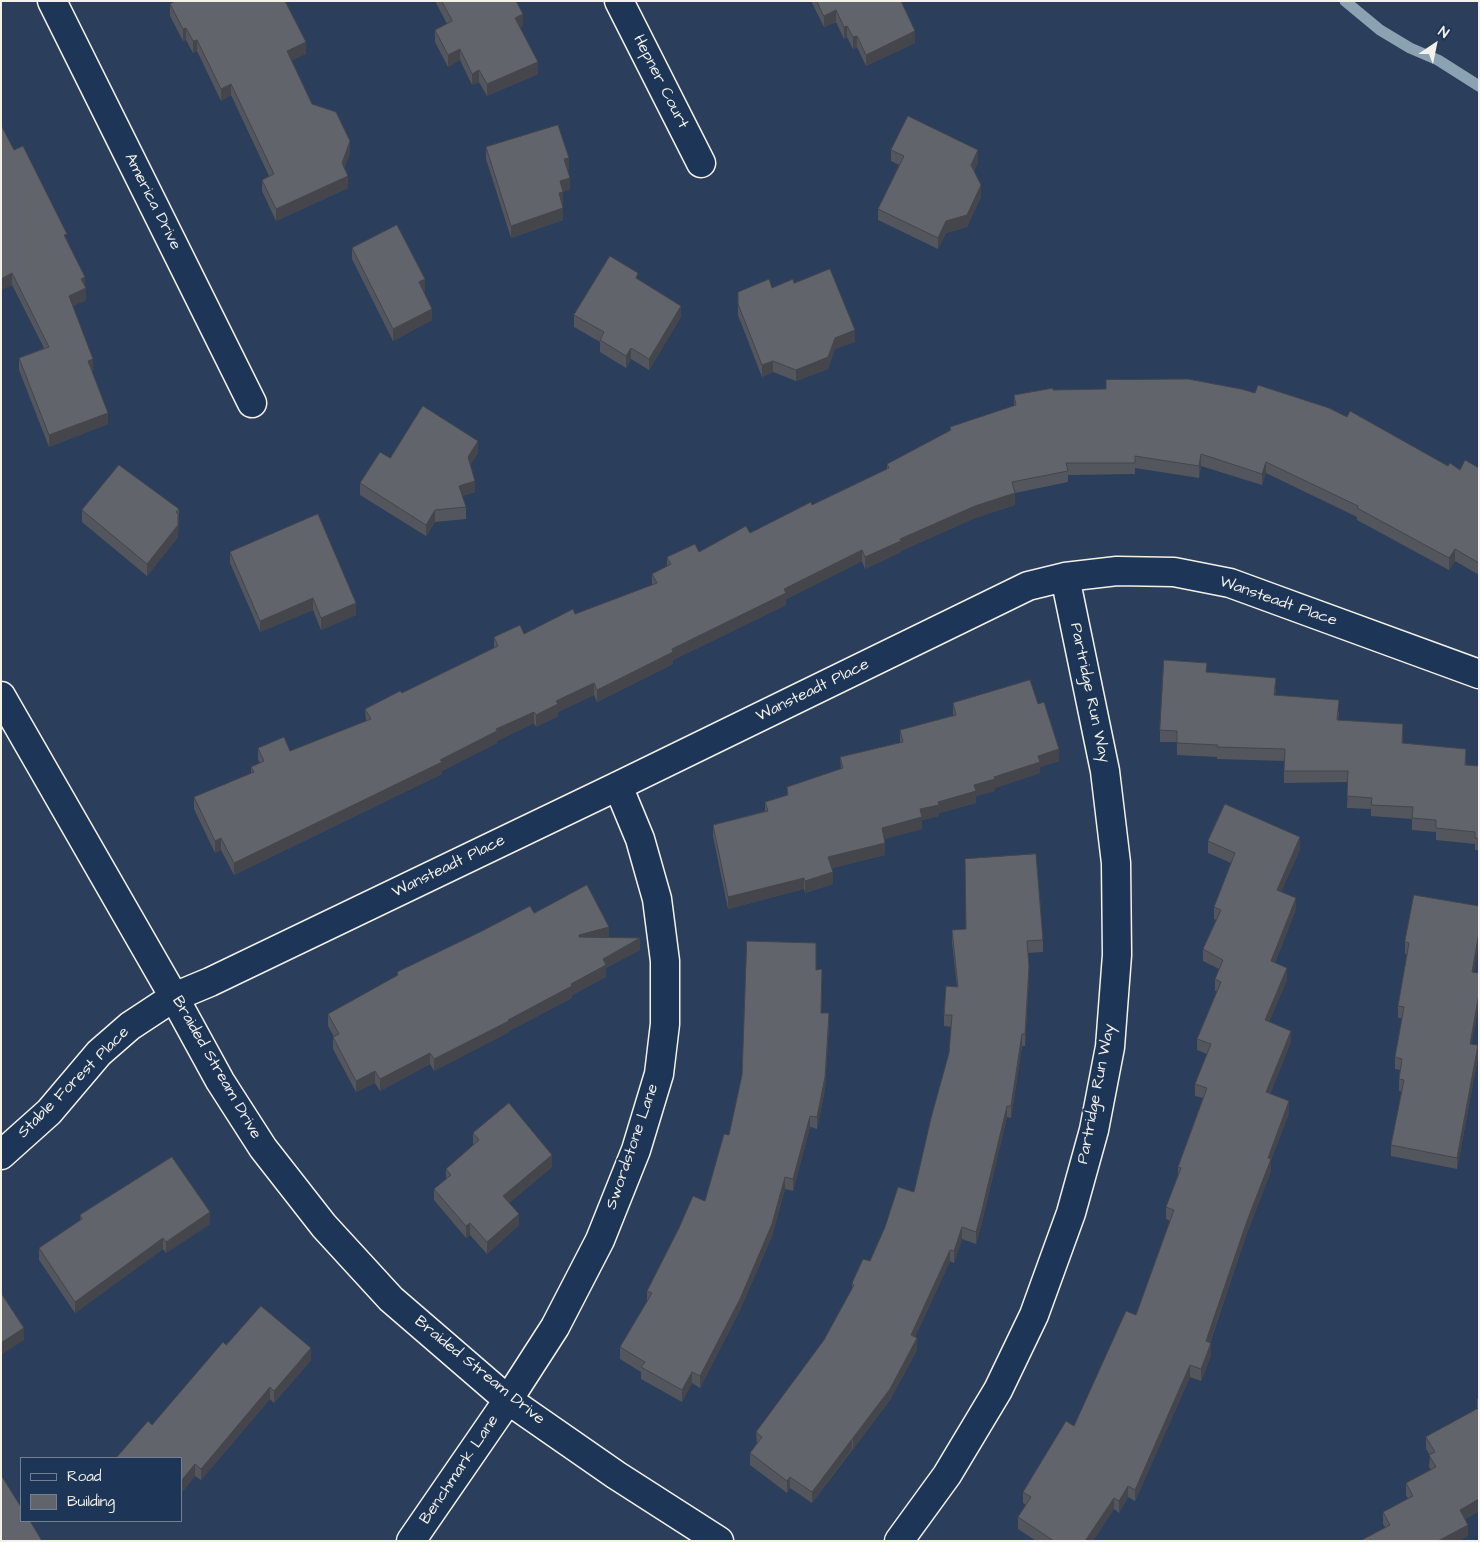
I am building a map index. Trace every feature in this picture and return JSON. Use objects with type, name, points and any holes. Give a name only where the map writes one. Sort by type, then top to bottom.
[{"type":"street","name":"America Drive","points":[[52,1],[252,403]]},
{"type":"street","name":"Hepner Court","points":[[620,1],[701,163]]},
{"type":"street","name":"Wansteadt Place","points":[[174,997],[210,982],[618,786],[1028,586],[1065,577],[1117,570],[1174,572],[1230,584],[1479,674]]},
{"type":"street","name":"Partridge Run Way","points":[[899,1541],[947,1475],[998,1390],[1034,1315],[1071,1213],[1094,1130],[1110,1048],[1117,955],[1116,863],[1105,771],[1065,577]]},
{"type":"street","name":"Braided Stream Drive","points":[[1,696],[174,997],[220,1081],[263,1148],[324,1226],[391,1299],[508,1400],[616,1475],[719,1541]]},
{"type":"street","name":"Swordstone Lane","points":[[508,1400],[555,1327],[600,1240],[636,1150],[659,1074],[665,1024],[665,961],[657,899],[640,839],[618,786]]},
{"type":"street","name":"Stable Forest Place","points":[[1,1154],[49,1112],[99,1053],[130,1026],[174,997]]},
{"type":"street","name":"Benchmark Lane","points":[[412,1541],[508,1400]]},
{"type":"building","points":[[176,1],[285,1],[306,42],[287,51],[312,104],[336,112],[350,141],[342,163],[348,176],[276,209],[262,180],[274,174],[231,84],[221,89],[197,40],[193,41],[186,28],[183,29],[170,4]]},
{"type":"building","points":[[442,1],[516,1],[523,14],[515,18],[538,62],[487,84],[479,70],[472,74],[460,49],[448,55],[435,30],[452,21]]},
{"type":"building","points":[[817,1],[901,1],[915,31],[866,55],[857,36],[853,37],[847,26],[844,27],[836,10],[824,16]]},
{"type":"building","points":[[908,116],[978,150],[971,165],[981,185],[967,215],[946,221],[938,238],[878,209],[904,156],[891,150]]},
{"type":"building","points":[[1,125],[14,150],[23,146],[67,234],[64,235],[85,277],[81,279],[86,288],[69,296],[93,359],[88,361],[108,413],[49,435],[19,358],[49,347],[12,273],[1,279]]},
{"type":"building","points":[[558,125],[569,158],[564,159],[570,178],[560,181],[563,192],[559,193],[563,208],[511,226],[486,147]]},
{"type":"building","points":[[397,225],[425,279],[419,282],[432,309],[393,329],[352,248]]},
{"type":"building","points":[[610,256],[638,273],[636,278],[681,306],[649,359],[631,348],[626,356],[600,340],[604,332],[574,315]]},
{"type":"building","points":[[830,269],[855,330],[835,338],[828,357],[796,370],[773,361],[762,365],[738,304],[738,292],[769,279],[772,288],[793,279],[794,283]]},
{"type":"building","points":[[1188,379],[1255,393],[1258,385],[1329,408],[1347,417],[1350,411],[1448,466],[1450,463],[1460,470],[1465,460],[1479,468],[1479,563],[1455,549],[1449,558],[1357,508],[1358,506],[1266,462],[1262,474],[1201,454],[1199,466],[1135,456],[1135,463],[1066,463],[1068,471],[1012,482],[1015,493],[975,506],[900,539],[901,541],[865,557],[862,550],[784,589],[786,593],[672,649],[673,652],[597,690],[594,683],[556,701],[558,704],[536,715],[534,712],[496,729],[497,731],[440,760],[442,762],[234,863],[221,838],[215,841],[194,797],[254,772],[251,767],[264,761],[258,748],[284,737],[290,751],[371,719],[365,709],[498,646],[494,637],[520,625],[524,634],[573,609],[575,614],[657,583],[652,574],[671,564],[667,557],[695,544],[699,552],[746,526],[750,533],[811,502],[812,505],[889,468],[887,464],[951,430],[950,427],[1016,405],[1014,395],[1053,388],[1053,390],[1106,389],[1106,380]]},
{"type":"building","points":[[423,406],[478,441],[468,457],[475,481],[459,486],[466,507],[435,510],[426,525],[360,483],[380,452],[390,458]]},
{"type":"building","points":[[119,465],[179,509],[176,512],[178,514],[178,525],[147,564],[82,510]]},
{"type":"building","points":[[318,514],[356,603],[321,618],[313,598],[260,621],[230,552]]},
{"type":"building","points":[[1164,660],[1207,663],[1206,672],[1276,678],[1274,695],[1339,700],[1337,720],[1403,724],[1402,743],[1466,749],[1465,765],[1479,766],[1479,839],[1475,838],[1475,832],[1436,828],[1436,820],[1412,818],[1413,807],[1371,805],[1372,798],[1347,796],[1348,771],[1284,771],[1285,749],[1217,747],[1218,745],[1177,743],[1177,731],[1160,730]]},
{"type":"building","points":[[1030,680],[1038,704],[1044,702],[1059,749],[1038,756],[1040,762],[974,785],[976,791],[938,802],[939,805],[920,809],[922,817],[882,828],[885,843],[828,857],[833,872],[805,881],[804,878],[728,897],[713,825],[768,811],[765,802],[788,795],[787,787],[843,768],[840,757],[903,742],[900,730],[956,715],[953,703]]},
{"type":"building","points":[[1225,804],[1300,837],[1277,890],[1296,898],[1271,961],[1287,968],[1265,1020],[1291,1031],[1266,1092],[1289,1101],[1268,1158],[1271,1159],[1247,1221],[1206,1341],[1211,1343],[1201,1369],[1190,1365],[1135,1490],[1128,1486],[1119,1501],[1114,1498],[1085,1541],[1054,1541],[1018,1517],[1031,1497],[1023,1492],[1066,1421],[1074,1426],[1126,1311],[1136,1315],[1174,1210],[1166,1207],[1181,1168],[1178,1167],[1207,1088],[1195,1084],[1211,1044],[1197,1039],[1221,982],[1215,979],[1223,960],[1203,949],[1221,910],[1214,907],[1235,853],[1208,841]]},
{"type":"building","points":[[1036,854],[1043,940],[1027,941],[1029,966],[1025,1034],[1022,1034],[1011,1106],[1007,1106],[976,1232],[962,1227],[954,1251],[950,1250],[911,1335],[917,1338],[890,1389],[812,1492],[790,1477],[787,1481],[750,1453],[762,1437],[756,1432],[824,1340],[854,1285],[852,1283],[863,1259],[870,1261],[885,1227],[898,1187],[914,1192],[931,1118],[949,1053],[952,1015],[944,1015],[946,986],[958,987],[952,930],[966,929],[965,859]]},
{"type":"building","points":[[587,885],[609,927],[579,935],[579,937],[640,938],[603,959],[606,965],[571,984],[572,986],[434,1059],[430,1053],[380,1079],[375,1071],[356,1081],[333,1037],[339,1034],[328,1014],[398,975],[397,972],[530,906],[534,913]]},
{"type":"building","points":[[1414,895],[1479,906],[1479,932],[1472,972],[1479,973],[1479,994],[1470,1044],[1478,1045],[1457,1158],[1391,1145],[1404,1080],[1399,1079],[1402,1059],[1395,1057],[1404,1007],[1398,1006],[1409,943],[1405,942]]},
{"type":"building","points":[[747,941],[816,943],[816,970],[822,969],[821,1013],[829,1013],[825,1077],[817,1117],[810,1116],[793,1179],[785,1177],[772,1224],[740,1299],[700,1376],[692,1372],[682,1390],[641,1367],[645,1362],[620,1347],[652,1293],[647,1291],[693,1196],[705,1201],[724,1134],[729,1135],[742,1075]]},
{"type":"building","points":[[509,1103],[552,1155],[503,1196],[519,1214],[487,1242],[470,1223],[466,1226],[434,1189],[451,1175],[446,1169],[479,1140],[473,1133]]},
{"type":"building","points":[[172,1157],[210,1212],[166,1242],[163,1238],[75,1302],[39,1248],[82,1219],[80,1215]]},
{"type":"building","points":[[1,1293],[24,1328],[1,1343]]},
{"type":"building","points":[[261,1306],[311,1348],[274,1391],[270,1387],[201,1469],[195,1464],[182,1480],[182,1457],[117,1457],[148,1421],[152,1425],[223,1342],[226,1345]]},
{"type":"building","points":[[1479,1408],[1479,1499],[1460,1510],[1468,1525],[1438,1541],[1360,1541],[1390,1525],[1383,1512],[1413,1496],[1406,1483],[1436,1467],[1429,1455],[1435,1452],[1426,1437]]},
{"type":"building","points":[[1,1475],[20,1505],[20,1522],[31,1522],[42,1541],[1,1541]]},
{"type":"waterway","points":[[1345,1],[1380,30],[1410,48],[1438,60],[1479,86]]}]
